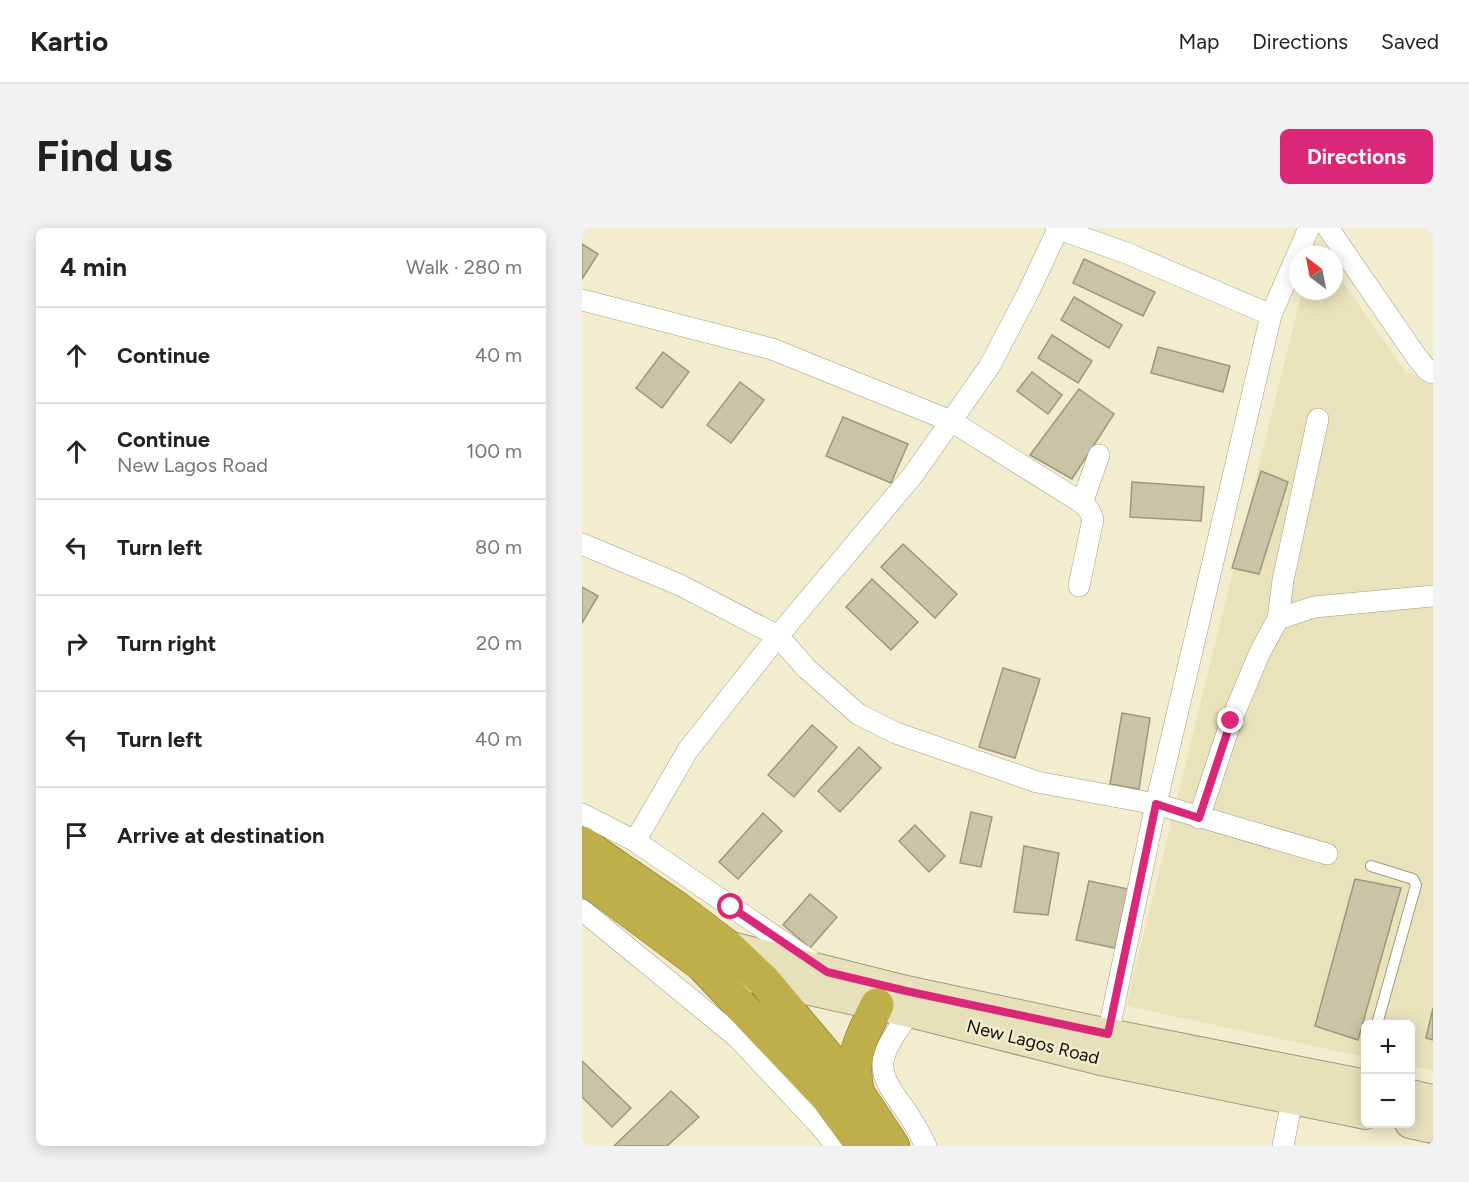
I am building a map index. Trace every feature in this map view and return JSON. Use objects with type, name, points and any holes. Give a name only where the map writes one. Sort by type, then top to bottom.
[{"type":"highway","points":[[582,843],[677,908],[727,946],[765,981],[858,1093],[893,1146]]},
{"type":"highway","points":[[582,878],[599,888],[601,913],[702,965],[827,1097],[863,1146]]},
{"type":"highway","points":[[858,1093],[854,1063],[860,1042],[877,1005]]},
{"type":"main road","name":"New Lagos Road","points":[[727,946],[906,991],[1108,1034],[1361,1081]]},
{"type":"main road","name":"New Lagos Road","points":[[702,965],[910,1012],[1101,1060],[1361,1113]]},
{"type":"main road","points":[[1415,1096],[1433,1100]]},
{"type":"main road","points":[[1415,1124],[1433,1128]]},
{"type":"street","points":[[635,841],[688,750],[778,636],[913,475],[989,367],[1029,291],[1057,228],[1129,254],[1270,315]]},
{"type":"street","points":[[1108,1034],[1156,804],[1270,315],[1309,228]]},
{"type":"street","points":[[1328,228],[1416,356],[1427,370],[1433,373]]},
{"type":"street","points":[[582,300],[772,349],[951,421],[1082,503],[1089,510],[1093,519],[1079,586]]},
{"type":"street","points":[[1199,818],[1231,721],[1260,652],[1278,619],[1283,580],[1318,419]]},
{"type":"street","points":[[1082,503],[1100,455]]},
{"type":"street","points":[[582,544],[680,585],[778,636],[806,668],[858,714],[896,733],[1037,782],[1156,804],[1327,854]]},
{"type":"street","points":[[1278,619],[1314,607],[1433,596]]},
{"type":"street","points":[[582,814],[635,841],[827,972]]},
{"type":"street","points":[[601,913],[738,1038],[824,1129],[836,1146]]},
{"type":"street","points":[[910,1012],[886,1051],[883,1062],[889,1086],[926,1146]]},
{"type":"street","points":[[1283,1146],[1292,1100]]},
{"type":"lane","points":[[1371,866],[1413,879],[1416,885],[1378,1020]]},
{"type":"shaded area","points":[[1343,283],[1406,372],[1433,381],[1433,1071],[1415,1067],[1415,1020],[1361,1020],[1361,1056],[1126,1006],[1300,300],[1343,300]]},
{"type":"building","points":[[582,244],[598,254],[582,279]]},
{"type":"building","points":[[1084,259],[1155,292],[1143,316],[1073,283]]},
{"type":"building","points":[[1074,297],[1122,325],[1109,348],[1061,320]]},
{"type":"building","points":[[1052,335],[1092,361],[1078,383],[1038,358]]},
{"type":"building","points":[[1158,347],[1230,366],[1223,392],[1151,373]]},
{"type":"building","points":[[663,352],[689,372],[662,408],[636,388]]},
{"type":"building","points":[[1032,372],[1062,395],[1048,414],[1017,391]]},
{"type":"building","points":[[740,382],[764,400],[731,443],[707,425]]},
{"type":"building","points":[[1079,389],[1114,414],[1072,479],[1030,455]]},
{"type":"building","points":[[843,417],[908,444],[891,483],[826,456]]},
{"type":"building","points":[[1261,471],[1288,482],[1259,574],[1232,568]]},
{"type":"building","points":[[1132,482],[1204,487],[1201,521],[1130,517]]},
{"type":"building","points":[[903,544],[957,594],[935,618],[881,567]]},
{"type":"building","points":[[872,579],[918,622],[891,650],[846,607]]},
{"type":"building","points":[[582,587],[598,596],[582,623]]},
{"type":"building","points":[[1003,668],[1040,679],[1015,758],[979,747]]},
{"type":"building","points":[[1122,713],[1150,718],[1139,789],[1110,784]]},
{"type":"building","points":[[812,725],[837,747],[794,797],[768,775]]},
{"type":"building","points":[[859,747],[881,768],[840,812],[818,791]]},
{"type":"building","points":[[971,812],[992,817],[981,867],[960,863]]},
{"type":"building","points":[[763,813],[782,831],[738,879],[719,862]]},
{"type":"building","points":[[915,825],[945,856],[929,872],[899,841]]},
{"type":"building","points":[[1024,846],[1059,853],[1048,915],[1014,912]]},
{"type":"building","points":[[1355,879],[1401,888],[1364,1020],[1361,1020],[1358,1040],[1315,1026]]},
{"type":"building","points":[[1089,881],[1128,889],[1115,948],[1076,940]]},
{"type":"building","points":[[810,894],[837,917],[810,948],[783,925]]},
{"type":"building","points":[[1433,1008],[1433,1040],[1426,1038]]},
{"type":"building","points":[[582,1061],[631,1108],[612,1127],[582,1097]]},
{"type":"building","points":[[671,1091],[699,1117],[667,1146],[614,1146]]},
{"type":"route","points":[[731,907],[827,972],[1108,1034],[1156,804],[1199,818],[1231,721]]}]
